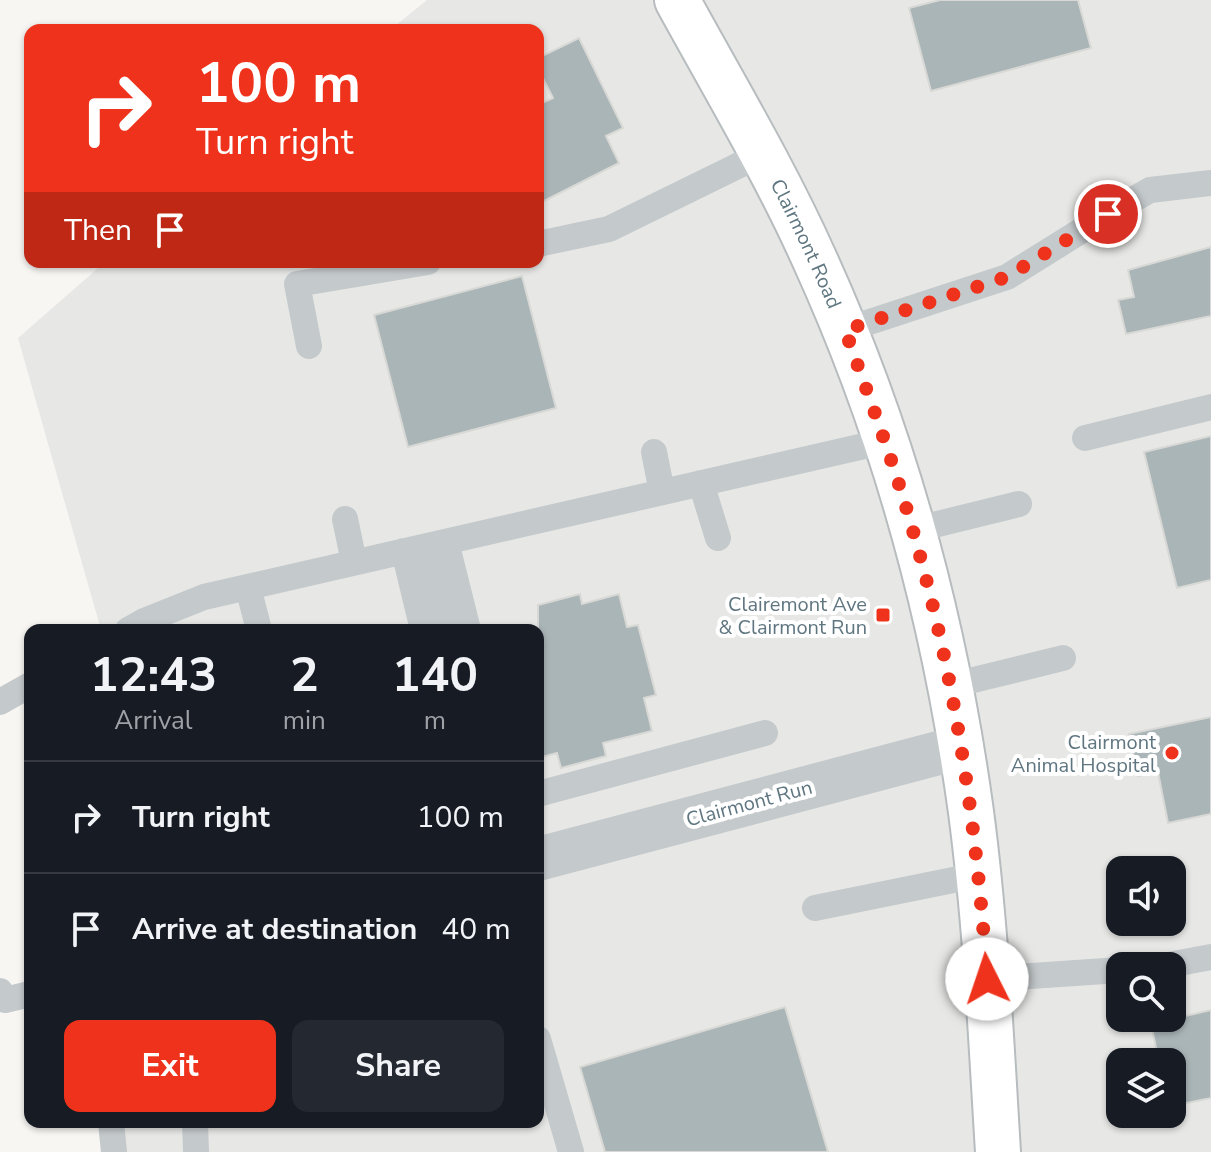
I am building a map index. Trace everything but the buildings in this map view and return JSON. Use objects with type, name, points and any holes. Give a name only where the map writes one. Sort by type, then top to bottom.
[{"type":"main road","name":"Clairmont Road","points":[[680,5],[764,153],[815,259],[886,441],[913,530],[930,595],[961,747],[978,875],[998,1152]]},
{"type":"street","name":"Clairmont Run","points":[[544,857],[961,747]]},
{"type":"lane","points":[[544,243],[609,229],[764,153]]},
{"type":"lane","points":[[845,330],[1007,277],[1150,190],[1211,183]]},
{"type":"lane","points":[[309,346],[297,284],[392,268]]},
{"type":"lane","points":[[1085,438],[1211,407]]},
{"type":"lane","points":[[139,624],[204,597],[886,441]]},
{"type":"lane","points":[[654,452],[662,492]]},
{"type":"lane","points":[[701,483],[718,538]]},
{"type":"lane","points":[[913,530],[1019,504]]},
{"type":"lane","points":[[345,519],[354,562]]},
{"type":"lane","points":[[423,624],[425,547]]},
{"type":"lane","points":[[425,547],[444,624]]},
{"type":"lane","points":[[425,547],[465,624]]},
{"type":"lane","points":[[248,587],[257,624]]},
{"type":"lane","points":[[949,686],[1063,658]]},
{"type":"lane","points":[[0,702],[24,688]]},
{"type":"lane","points":[[544,792],[765,733]]},
{"type":"lane","points":[[815,908],[978,875]]},
{"type":"lane","points":[[1186,962],[1211,957]]},
{"type":"lane","points":[[987,979],[1106,971]]},
{"type":"lane","points":[[0,991],[5,1000],[24,995]]},
{"type":"lane","points":[[544,1060],[571,1152]]},
{"type":"lane","points":[[112,1128],[114,1152]]},
{"type":"lane","points":[[195,1128],[196,1152]]},
{"type":"shaded area","points":[[427,0],[1211,0],[1211,1152],[107,1152],[105,1128],[544,1128],[544,624],[99,624],[18,338],[98,268],[544,268],[544,24],[397,24]]},
{"type":"place","name":"Clairemont Ave & Clairmont Run","points":[[883,615]]},
{"type":"place","name":"Clairmont Animal Hospital","points":[[1172,753]]},
{"type":"route","points":[[987,979],[971,812],[953,702],[930,595],[886,441],[845,330],[1007,277],[1108,214]]}]
